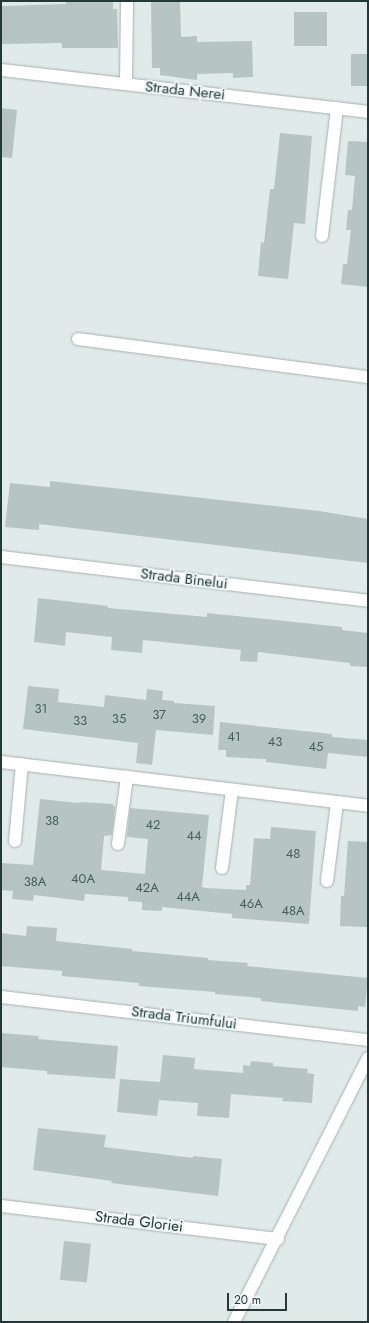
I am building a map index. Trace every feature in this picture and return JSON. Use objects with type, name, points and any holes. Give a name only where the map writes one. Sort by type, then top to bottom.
[{"type":"street","points":[[126,84],[127,1]]},
{"type":"street","name":"Strada Nerei","points":[[1,70],[368,112]]},
{"type":"street","points":[[322,236],[337,108]]},
{"type":"street","points":[[78,339],[368,377]]},
{"type":"street","name":"Strada Binelui","points":[[1,557],[368,601]]},
{"type":"street","points":[[1,762],[368,806]]},
{"type":"street","points":[[15,841],[22,764]]},
{"type":"street","points":[[118,844],[127,776]]},
{"type":"street","points":[[222,868],[232,790]]},
{"type":"street","points":[[327,881],[337,803]]},
{"type":"street","name":"Strada Triumfului","points":[[1,997],[368,1040]]},
{"type":"street","points":[[234,1322],[278,1238],[368,1058]]},
{"type":"street","name":"Strada Gloriei","points":[[1,1206],[278,1238]]},
{"type":"building","points":[[66,1],[113,1],[113,9],[117,9],[118,48],[62,48],[62,43],[2,44],[1,6],[66,4]]},
{"type":"building","points":[[151,1],[180,1],[181,37],[197,36],[197,42],[252,41],[253,77],[233,78],[233,73],[197,74],[197,80],[160,75],[160,68],[152,68]]},
{"type":"building","points":[[294,12],[327,12],[327,46],[294,46]]},
{"type":"building","points":[[351,54],[368,54],[368,86],[351,86]]},
{"type":"building","points":[[1,108],[17,110],[12,158],[1,157]]},
{"type":"building","points":[[280,133],[312,136],[305,224],[294,223],[288,279],[258,276],[261,242],[264,243],[270,189],[274,189]]},
{"type":"building","points":[[348,141],[368,142],[368,287],[341,284],[343,264],[347,264],[351,230],[346,230],[348,210],[352,210],[355,176],[345,175]]},
{"type":"building","points":[[50,481],[319,511],[368,519],[368,563],[39,524],[39,530],[5,527],[10,483],[50,487]]},
{"type":"building","points":[[38,598],[108,606],[108,608],[207,617],[207,613],[342,627],[342,630],[368,633],[368,667],[350,666],[350,663],[258,652],[257,662],[240,661],[241,650],[143,640],[142,653],[111,650],[112,637],[66,632],[65,646],[34,642]]},
{"type":"building","points":[[28,686],[59,689],[58,702],[104,707],[105,695],[146,700],[147,689],[163,691],[162,700],[174,701],[174,703],[215,706],[213,735],[156,730],[152,765],[136,763],[138,743],[23,729]]},
{"type":"building","points":[[220,722],[332,734],[332,737],[368,740],[368,757],[328,753],[326,769],[266,762],[266,759],[226,757],[226,750],[218,750]]},
{"type":"building","points":[[40,799],[79,803],[113,804],[115,807],[112,835],[104,836],[101,870],[145,874],[148,839],[127,837],[130,808],[209,815],[202,887],[206,888],[246,890],[246,885],[250,885],[254,838],[270,839],[271,827],[316,831],[309,924],[232,918],[232,914],[162,907],[162,911],[142,910],[142,902],[128,901],[128,897],[85,894],[84,901],[34,895],[33,901],[12,899],[13,891],[1,890],[1,863],[33,865]]},
{"type":"building","points":[[348,841],[368,842],[368,927],[340,926],[341,896],[344,896]]},
{"type":"building","points":[[27,926],[57,928],[56,941],[132,949],[132,951],[208,958],[208,960],[248,963],[247,966],[368,978],[365,1007],[358,1006],[358,1011],[261,1001],[261,998],[215,994],[215,992],[139,986],[139,983],[62,976],[62,971],[1,966],[1,933],[26,936]]},
{"type":"building","points":[[1,1033],[39,1036],[38,1039],[118,1046],[115,1079],[47,1074],[47,1071],[1,1067]]},
{"type":"building","points":[[163,1055],[195,1058],[194,1069],[243,1073],[243,1065],[250,1066],[251,1061],[273,1063],[273,1066],[308,1069],[307,1073],[314,1074],[312,1103],[282,1101],[283,1098],[231,1094],[229,1118],[197,1116],[198,1103],[159,1100],[157,1116],[117,1112],[120,1079],[160,1082]]},
{"type":"building","points":[[38,1128],[106,1135],[104,1147],[193,1158],[193,1156],[222,1159],[218,1196],[111,1183],[112,1181],[33,1170]]},
{"type":"building","points":[[64,1241],[91,1244],[87,1283],[60,1280]]}]
